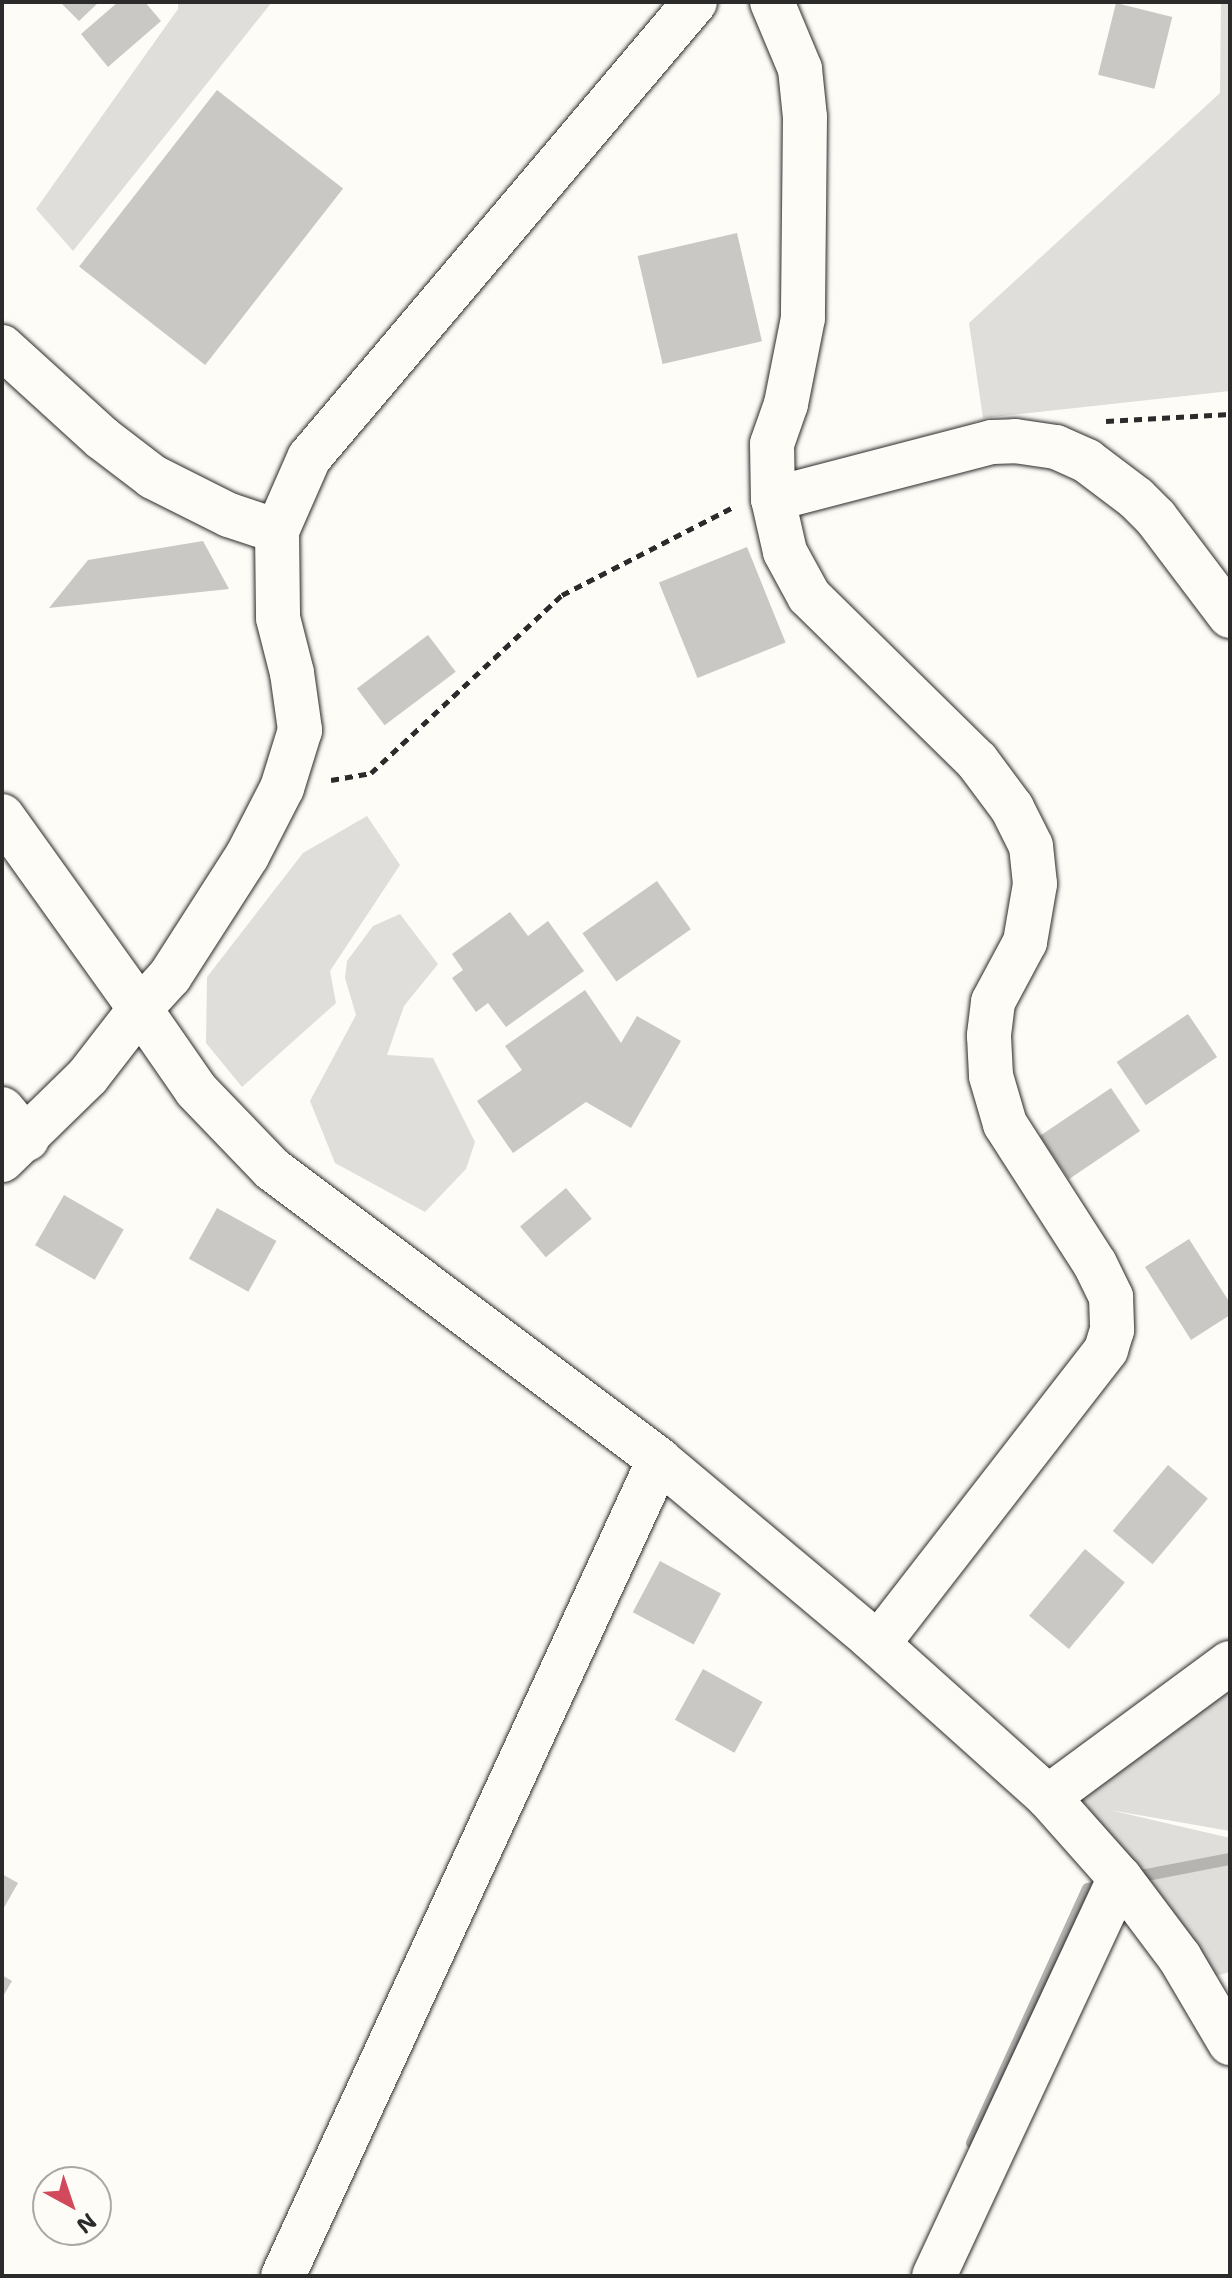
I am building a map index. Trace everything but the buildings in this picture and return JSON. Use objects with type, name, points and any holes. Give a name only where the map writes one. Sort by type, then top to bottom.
[{"type":"street","points":[[10,1136],[88,1076],[170,976],[230,883],[282,788],[300,730],[292,673],[278,618],[277,531],[309,458],[695,2]]},
{"type":"street","points":[[772,2],[800,69],[805,117],[803,318],[786,404],[756,501],[809,596],[977,761],[1012,808],[1031,846],[1035,884],[1025,942],[993,1002],[989,1036],[991,1076],[1005,1124],[1095,1264],[1111,1297],[1112,1330],[1106,1350],[878,1644]]},
{"type":"street","points":[[2,347],[69,409],[153,477],[229,515],[277,531]]},
{"type":"street","points":[[756,501],[992,442],[1015,441],[1056,447],[1087,461],[1136,498],[1156,518],[1230,616]]},
{"type":"street","points":[[2,816],[196,1090],[272,1169],[659,1460],[878,1644],[1048,1797],[1120,1898],[1219,2001],[1230,2043]]},
{"type":"street","points":[[283,2276],[659,1460]]},
{"type":"street","points":[[1048,1797],[1230,1663]]},
{"type":"street","points":[[934,2276],[1077,1971],[1120,1898]]},
{"type":"path","points":[[1093,422],[1230,414]]},
{"type":"path","points":[[282,788],[371,773],[562,595],[756,501]]},
{"type":"shaded area","points":[[178,2],[272,2],[73,251],[36,209],[178,9]]},
{"type":"shaded area","points":[[1221,2],[1230,2],[1230,391],[983,418],[969,323],[1220,93]]},
{"type":"shaded area","points":[[367,816],[400,865],[330,971],[336,1003],[242,1087],[206,1043],[207,977],[303,853]]},
{"type":"shaded area","points":[[400,914],[438,964],[404,1006],[387,1055],[433,1058],[475,1142],[466,1169],[425,1212],[335,1163],[310,1101],[356,1015],[345,978],[347,961],[373,926]]},
{"type":"shaded area","points":[[1230,1677],[1230,1831],[1110,1810],[1230,1838],[1230,1972],[1212,1977],[1086,1805],[1048,1797]]},
{"type":"waterway","points":[[1131,1878],[1230,1859]]},
{"type":"waterway","points":[[972,2143],[1088,1889],[1105,1885]]}]
